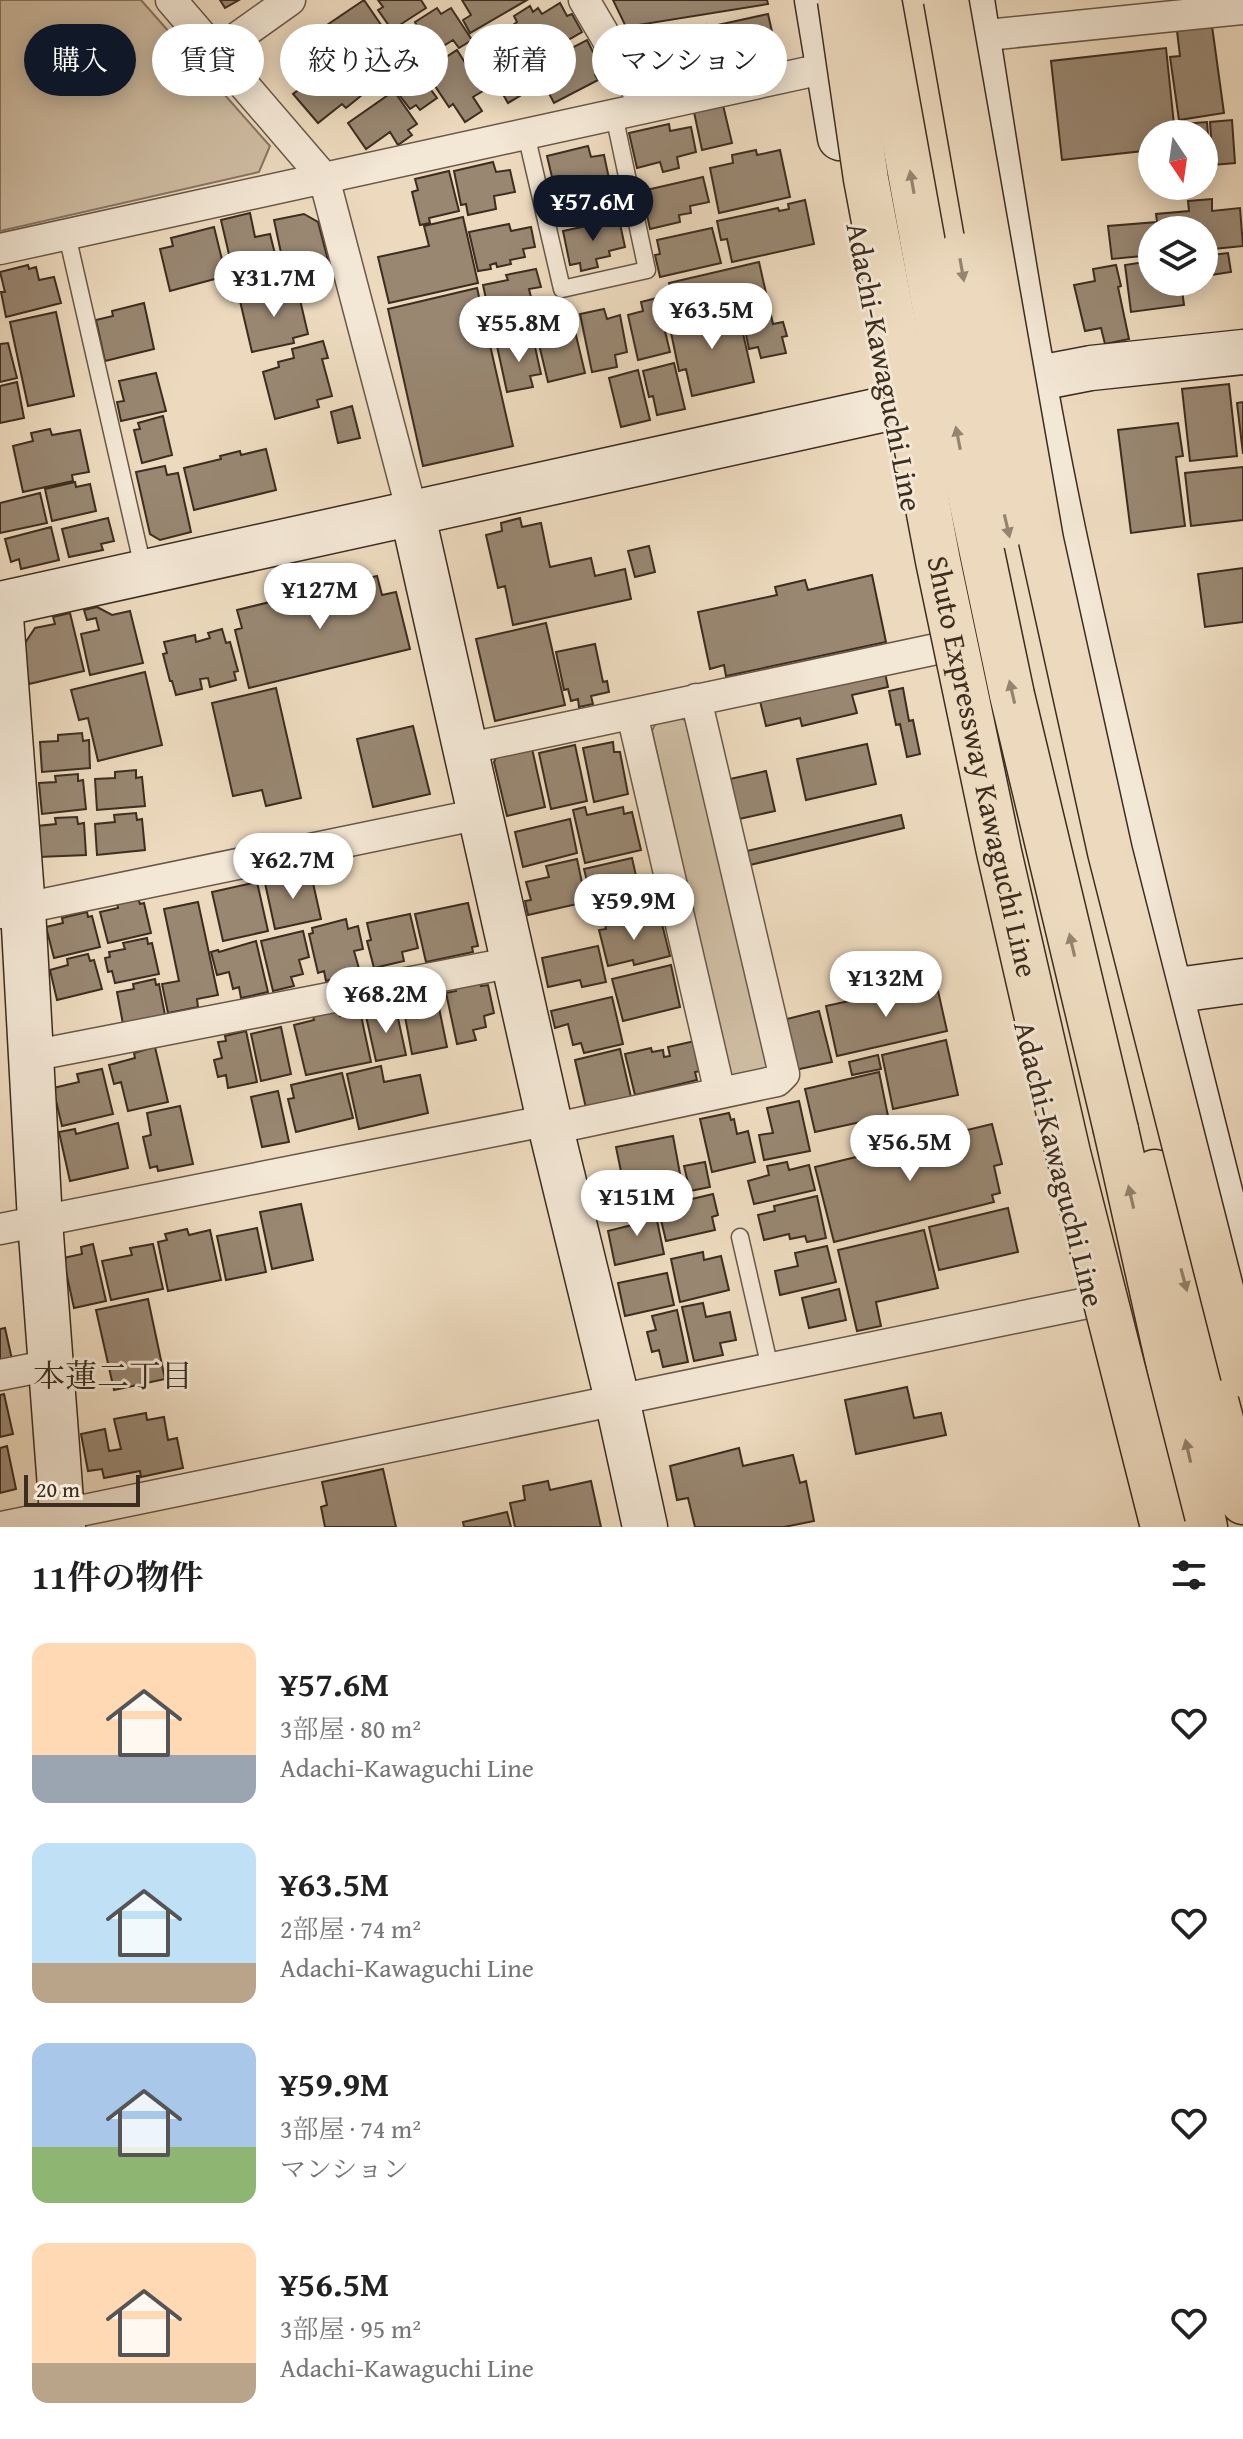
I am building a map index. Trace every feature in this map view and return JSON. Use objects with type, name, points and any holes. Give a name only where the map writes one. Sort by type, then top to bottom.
[{"type":"highway","name":"Shuto Expressway Kawaguchi Line","points":[[840,0],[869,194],[938,561],[999,852],[1068,1153],[1163,1527]]},
{"type":"highway","points":[[879,0],[965,472],[1012,695],[1129,1127],[1243,1502]]},
{"type":"highway","points":[[916,0],[1002,504],[1129,1127],[1205,1527]]},
{"type":"highway","points":[[946,0],[1041,540],[1110,852],[1243,1375]]},
{"type":"street","points":[[171,0],[192,24]]},
{"type":"street","points":[[256,24],[290,0]]},
{"type":"street","points":[[584,0],[647,107]]},
{"type":"street","name":"Adachi-Kawaguchi Line","points":[[817,0],[890,407],[985,860],[1145,1527]]},
{"type":"street","points":[[1243,9],[975,18],[1035,378],[1069,557],[1170,991],[1243,1283]]},
{"type":"street","points":[[0,249],[827,68]]},
{"type":"street","points":[[254,96],[324,178],[412,512],[645,1527]]},
{"type":"street","points":[[63,1521],[51,1365],[20,1225],[31,1056],[11,911],[0,604],[890,407],[1091,368],[1243,352]]},
{"type":"street","points":[[465,749],[941,648]]},
{"type":"street","points":[[20,1225],[777,1081],[784,1074],[696,699]]},
{"type":"street","points":[[632,714],[720,1093]]},
{"type":"street","points":[[11,911],[480,814]]},
{"type":"street","points":[[31,1056],[514,962]]},
{"type":"street","points":[[1170,991],[1243,981]]},
{"type":"street","points":[[2,1527],[63,1521],[617,1399],[1092,1302]]},
{"type":"street","points":[[0,1375],[51,1365]]},
{"type":"lane","points":[[526,134],[562,289],[647,270],[614,115]]},
{"type":"lane","points":[[67,235],[144,572]]},
{"type":"lane","points":[[740,1237],[770,1368]]},
{"type":"shaded area","points":[[0,0],[141,0],[162,24],[152,24],[152,96],[226,96],[270,146],[259,172],[0,231]]},
{"type":"shaded area","points":[[678,717],[687,721],[768,1065],[763,1074],[738,1080],[729,1073],[652,731],[656,722]]},
{"type":"building","points":[[220,0],[239,0],[225,8]]},
{"type":"building","points":[[364,0],[380,24],[328,24]]},
{"type":"building","points":[[378,0],[421,0],[426,8],[401,24],[388,24],[378,10],[383,7]]},
{"type":"building","points":[[462,0],[527,0],[486,24],[465,24],[463,20],[471,15]]},
{"type":"building","points":[[613,0],[767,0],[768,4],[645,24],[625,24]]},
{"type":"building","points":[[560,3],[567,16],[572,14],[582,32],[576,35],[576,24],[514,24],[517,22],[514,16],[530,6],[533,12],[538,8],[542,14]]},
{"type":"building","points":[[437,8],[441,14],[451,8],[464,28],[464,45],[459,48],[453,40],[448,43],[448,24],[415,22]]},
{"type":"building","points":[[768,14],[770,24],[722,24]]},
{"type":"building","points":[[1212,26],[1224,113],[1179,120],[1170,57],[1180,56],[1177,31]]},
{"type":"building","points":[[587,40],[592,50],[592,83],[576,92],[576,46]]},
{"type":"building","points":[[1166,48],[1174,120],[1138,120],[1138,152],[1062,160],[1051,61]]},
{"type":"building","points":[[457,50],[464,61],[464,96],[475,96],[482,111],[465,122],[453,104],[449,107],[442,96],[448,96],[448,56]]},
{"type":"building","points":[[295,96],[361,96],[346,108],[342,104],[318,123]]},
{"type":"building","points":[[387,96],[397,96],[417,124],[408,130],[412,135],[398,145],[390,132],[366,149],[348,123]]},
{"type":"building","points":[[400,96],[437,98],[420,110],[416,105],[410,109]]},
{"type":"building","points":[[504,96],[520,96],[508,103]]},
{"type":"building","points":[[550,96],[567,96],[554,103]]},
{"type":"building","points":[[723,105],[732,143],[702,150],[694,112]]},
{"type":"building","points":[[1232,120],[1235,163],[1218,165],[1218,121]]},
{"type":"building","points":[[669,124],[670,131],[691,127],[696,152],[677,157],[679,168],[663,172],[660,162],[637,168],[629,133]]},
{"type":"building","points":[[588,146],[591,157],[604,155],[612,193],[585,199],[582,188],[556,194],[547,156]]},
{"type":"building","points":[[756,150],[757,155],[780,150],[790,197],[719,213],[710,168],[733,163],[732,155]]},
{"type":"building","points":[[493,162],[496,172],[510,170],[515,192],[494,196],[496,209],[468,215],[466,204],[461,205],[454,171]]},
{"type":"building","points":[[449,171],[459,211],[429,218],[430,223],[420,225],[412,192],[418,190],[415,179]]},
{"type":"building","points":[[703,177],[709,202],[690,206],[691,213],[679,215],[680,222],[650,229],[642,191]]},
{"type":"building","points":[[805,200],[814,244],[732,262],[727,239],[721,240],[717,221],[778,208],[779,211],[789,209],[788,204]]},
{"type":"building","points":[[1212,200],[1212,211],[1240,208],[1243,246],[1218,249],[1218,216],[1156,216],[1189,211],[1188,201]]},
{"type":"building","points":[[250,213],[255,237],[270,234],[281,278],[237,289],[221,220]]},
{"type":"building","points":[[304,214],[318,222],[330,268],[297,277],[293,265],[284,267],[274,220]]},
{"type":"building","points":[[463,217],[478,283],[389,303],[378,257],[429,246],[424,226]]},
{"type":"building","points":[[619,219],[625,247],[609,251],[610,256],[596,259],[598,267],[581,271],[580,263],[570,265],[563,231]]},
{"type":"building","points":[[509,224],[511,231],[531,227],[535,247],[523,249],[525,257],[510,260],[511,264],[497,267],[496,263],[490,265],[491,269],[478,271],[469,232]]},
{"type":"building","points":[[1138,224],[1138,256],[1112,259],[1108,226]]},
{"type":"building","points":[[214,227],[226,276],[170,291],[160,249],[173,246],[171,238]]},
{"type":"building","points":[[712,228],[721,263],[660,277],[655,255],[660,254],[657,240]]},
{"type":"building","points":[[1228,253],[1231,272],[1218,274],[1218,254]]},
{"type":"building","points":[[759,262],[773,324],[783,322],[787,336],[782,337],[786,353],[761,358],[758,347],[749,349],[738,296],[675,310],[669,283]]},
{"type":"building","points":[[1138,263],[1138,296],[1183,296],[1184,305],[1131,312],[1125,265]]},
{"type":"building","points":[[28,265],[29,269],[36,267],[39,280],[54,277],[61,303],[6,317],[0,272]]},
{"type":"building","points":[[1116,265],[1129,339],[1105,344],[1101,328],[1085,331],[1074,285],[1095,281],[1093,269]]},
{"type":"building","points":[[536,269],[541,287],[529,289],[533,305],[523,307],[525,315],[491,322],[483,285],[508,280],[506,275]]},
{"type":"building","points":[[297,287],[308,334],[293,338],[294,343],[252,352],[240,301]]},
{"type":"building","points":[[477,288],[513,446],[423,466],[388,309]]},
{"type":"building","points":[[657,298],[670,352],[638,360],[628,315],[643,311],[641,302]]},
{"type":"building","points":[[144,303],[154,349],[105,361],[96,320],[113,316],[112,311]]},
{"type":"building","points":[[737,307],[754,382],[692,396],[686,369],[679,371],[669,323]]},
{"type":"building","points":[[604,309],[607,319],[620,315],[627,352],[615,355],[617,367],[592,372],[580,314]]},
{"type":"building","points":[[56,312],[74,396],[28,406],[10,322]]},
{"type":"building","points":[[574,327],[585,373],[548,382],[537,336]]},
{"type":"building","points":[[533,338],[541,374],[530,376],[533,387],[507,392],[497,346]]},
{"type":"building","points":[[323,341],[328,358],[322,359],[332,396],[317,400],[319,407],[275,419],[263,372],[279,367],[278,362],[294,358],[292,349]]},
{"type":"building","points":[[8,343],[17,378],[0,382],[0,344]]},
{"type":"building","points":[[674,363],[685,409],[657,415],[643,371]]},
{"type":"building","points":[[638,370],[650,420],[621,427],[609,378]]},
{"type":"building","points":[[156,373],[166,411],[121,421],[117,402],[124,401],[119,381]]},
{"type":"building","points":[[17,382],[24,418],[0,423],[0,386]]},
{"type":"building","points":[[1229,384],[1237,456],[1190,461],[1182,389]]},
{"type":"building","points":[[1243,402],[1243,454],[1237,403]]},
{"type":"building","points":[[352,406],[360,438],[338,443],[331,412]]},
{"type":"building","points":[[163,416],[172,455],[142,463],[134,430],[140,429],[138,423]]},
{"type":"building","points":[[1178,423],[1183,456],[1176,457],[1185,526],[1131,533],[1118,430]]},
{"type":"building","points":[[50,429],[52,435],[80,430],[89,472],[72,475],[73,481],[23,492],[13,446],[33,441],[31,433]]},
{"type":"building","points":[[266,449],[276,490],[194,510],[184,468],[240,451],[241,455]]},
{"type":"building","points":[[165,466],[167,475],[178,473],[191,532],[160,540],[150,534],[136,472]]},
{"type":"building","points":[[1243,467],[1243,520],[1191,526],[1185,473]]},
{"type":"building","points":[[75,482],[76,487],[90,484],[96,511],[52,521],[45,489]]},
{"type":"building","points":[[40,493],[47,523],[0,533],[0,503]]},
{"type":"building","points":[[108,518],[114,541],[101,544],[103,550],[69,557],[62,529]]},
{"type":"building","points":[[520,518],[522,527],[541,523],[550,567],[591,558],[595,576],[625,569],[631,599],[513,625],[505,586],[498,588],[486,535],[502,531],[501,523]]},
{"type":"building","points":[[51,527],[59,560],[21,569],[19,559],[11,562],[5,539]]},
{"type":"building","points":[[649,546],[655,572],[635,577],[628,551]]},
{"type":"building","points":[[1243,568],[1243,622],[1205,627],[1198,574]]},
{"type":"building","points":[[872,575],[886,642],[726,676],[724,665],[710,669],[698,612],[777,595],[775,587],[805,580],[808,590]]},
{"type":"building","points":[[377,576],[382,595],[396,592],[410,649],[249,688],[235,630],[242,628],[237,610]]},
{"type":"building","points":[[97,607],[112,615],[130,611],[143,663],[90,675],[81,634],[99,630],[96,618],[87,620],[84,610]]},
{"type":"building","points":[[70,613],[84,671],[29,684],[21,649],[35,628],[55,624],[53,617]]},
{"type":"building","points":[[546,623],[565,705],[495,721],[476,639]]},
{"type":"building","points":[[222,629],[226,643],[230,642],[238,671],[234,672],[236,680],[210,687],[208,678],[200,679],[202,689],[176,695],[163,654],[167,653],[164,642],[195,635],[196,642],[210,638],[208,633]]},
{"type":"building","points":[[595,644],[603,682],[607,681],[609,692],[591,696],[593,704],[579,707],[578,699],[571,701],[568,689],[564,690],[556,652]]},
{"type":"building","points":[[145,672],[162,745],[98,761],[88,718],[79,720],[71,690]]},
{"type":"building","points":[[885,673],[888,687],[852,695],[857,713],[802,726],[800,718],[766,726],[760,701]]},
{"type":"building","points":[[276,688],[301,798],[266,806],[262,790],[233,796],[212,703]]},
{"type":"building","points":[[903,688],[909,721],[913,720],[920,754],[907,757],[889,691]]},
{"type":"building","points":[[413,726],[430,794],[373,807],[357,739]]},
{"type":"building","points":[[82,733],[83,741],[89,740],[90,768],[42,772],[40,742],[58,741],[58,735]]},
{"type":"building","points":[[613,742],[614,752],[620,752],[628,794],[594,802],[583,748]]},
{"type":"building","points":[[531,744],[545,807],[507,816],[494,762],[499,751]]},
{"type":"building","points":[[867,744],[876,784],[806,800],[797,759]]},
{"type":"building","points":[[575,745],[587,801],[551,809],[539,753]]},
{"type":"building","points":[[136,770],[136,778],[142,777],[145,806],[97,810],[95,779],[115,778],[115,772]]},
{"type":"building","points":[[766,771],[775,811],[739,819],[730,779]]},
{"type":"building","points":[[78,774],[78,781],[83,780],[86,809],[42,814],[39,783],[56,782],[55,776]]},
{"type":"building","points":[[585,807],[587,815],[623,807],[624,814],[632,812],[641,850],[585,863],[573,810]]},
{"type":"building","points":[[136,813],[137,820],[142,819],[145,850],[97,855],[95,824],[115,822],[114,815]]},
{"type":"building","points":[[901,815],[904,828],[750,865],[747,851]]},
{"type":"building","points":[[77,817],[78,824],[84,823],[86,855],[39,857],[37,826],[56,824],[55,818]]},
{"type":"building","points":[[570,819],[577,853],[523,867],[515,832]]},
{"type":"building","points":[[632,858],[643,907],[596,918],[584,869]]},
{"type":"building","points":[[577,859],[586,902],[528,915],[525,901],[531,900],[526,882],[549,877],[546,866]]},
{"type":"building","points":[[311,874],[321,919],[275,929],[265,883]]},
{"type":"building","points":[[257,882],[268,931],[223,941],[212,892]]},
{"type":"building","points":[[138,898],[140,904],[144,903],[151,933],[108,943],[100,912],[118,908],[117,902]]},
{"type":"building","points":[[198,902],[218,995],[197,999],[198,1007],[168,1013],[162,984],[179,981],[164,909]]},
{"type":"building","points":[[468,903],[478,946],[472,947],[473,952],[426,962],[415,914]]},
{"type":"building","points":[[87,912],[88,917],[92,916],[100,947],[54,958],[46,927],[63,923],[62,918]]},
{"type":"building","points":[[410,914],[418,948],[402,952],[404,961],[374,968],[367,941],[371,940],[367,923]]},
{"type":"building","points":[[346,919],[348,929],[358,926],[363,949],[354,951],[360,972],[326,981],[324,971],[318,973],[309,934],[313,933],[312,928]]},
{"type":"building","points":[[624,919],[625,923],[637,920],[639,925],[661,920],[670,956],[634,965],[633,960],[608,966],[599,930],[606,929],[605,923]]},
{"type":"building","points":[[303,931],[309,957],[299,960],[303,974],[291,977],[294,986],[273,991],[261,941]]},
{"type":"building","points":[[147,938],[148,944],[152,943],[159,974],[115,983],[112,971],[108,972],[105,958],[110,957],[109,952],[125,949],[123,943]]},
{"type":"building","points":[[256,941],[268,992],[241,998],[239,987],[233,989],[229,972],[217,975],[211,952]]},
{"type":"building","points":[[598,946],[606,982],[582,987],[580,980],[548,987],[542,958]]},
{"type":"building","points":[[88,954],[90,961],[94,960],[102,989],[57,1000],[50,970],[68,965],[67,959]]},
{"type":"building","points":[[671,965],[680,1007],[623,1021],[612,979]]},
{"type":"building","points":[[155,979],[156,985],[159,984],[165,1015],[123,1024],[117,992],[134,989],[133,984]]},
{"type":"building","points":[[480,980],[481,986],[488,985],[494,1013],[484,1016],[486,1027],[473,1030],[476,1040],[457,1044],[446,993],[456,991],[455,986]]},
{"type":"building","points":[[936,982],[947,1031],[837,1056],[826,1006]]},
{"type":"building","points":[[612,997],[623,1044],[584,1053],[581,1043],[573,1045],[568,1024],[555,1028],[551,1011]]},
{"type":"building","points":[[437,998],[447,1047],[412,1054],[403,1006]]},
{"type":"building","points":[[396,1009],[406,1055],[376,1061],[366,1016]]},
{"type":"building","points":[[339,1011],[340,1016],[360,1011],[371,1062],[306,1075],[294,1025],[314,1020],[313,1016]]},
{"type":"building","points":[[819,1011],[832,1062],[795,1070],[783,1020]]},
{"type":"building","points":[[281,1027],[291,1074],[261,1081],[251,1034]]},
{"type":"building","points":[[246,1031],[257,1082],[228,1088],[226,1075],[218,1077],[214,1060],[222,1058],[218,1042],[226,1041],[225,1036]]},
{"type":"building","points":[[946,1040],[958,1095],[893,1109],[882,1055]]},
{"type":"building","points":[[695,1041],[701,1071],[695,1072],[697,1080],[635,1095],[625,1054],[651,1048],[652,1052],[663,1050],[664,1057],[670,1056],[668,1047]]},
{"type":"building","points":[[155,1047],[168,1102],[128,1111],[121,1082],[114,1084],[109,1065],[135,1058],[134,1053]]},
{"type":"building","points":[[620,1049],[631,1097],[586,1108],[575,1060]]},
{"type":"building","points":[[878,1055],[881,1069],[852,1075],[849,1062]]},
{"type":"building","points":[[381,1066],[384,1082],[420,1075],[428,1113],[359,1129],[347,1074]]},
{"type":"building","points":[[102,1069],[113,1114],[62,1126],[53,1088],[79,1082],[77,1074]]},
{"type":"building","points":[[879,1072],[888,1116],[815,1132],[805,1089]]},
{"type":"building","points":[[342,1073],[353,1118],[296,1132],[288,1099],[294,1098],[291,1085]]},
{"type":"building","points":[[278,1091],[289,1142],[262,1147],[251,1097]]},
{"type":"building","points":[[799,1101],[810,1151],[764,1160],[759,1135],[773,1133],[767,1108]]},
{"type":"building","points":[[180,1106],[193,1164],[158,1171],[157,1166],[150,1168],[143,1137],[151,1135],[147,1113]]},
{"type":"building","points":[[729,1113],[731,1120],[734,1119],[737,1134],[748,1131],[755,1162],[712,1172],[700,1119]]},
{"type":"building","points":[[118,1123],[128,1168],[70,1181],[59,1132],[75,1129],[76,1134]]},
{"type":"building","points":[[992,1124],[1002,1164],[994,1166],[1000,1193],[992,1195],[994,1202],[834,1242],[815,1167]]},
{"type":"building","points":[[673,1136],[683,1190],[627,1201],[616,1147]]},
{"type":"building","points":[[705,1162],[710,1187],[690,1191],[684,1166]]},
{"type":"building","points":[[787,1162],[789,1170],[809,1165],[815,1190],[754,1204],[748,1181],[769,1175],[767,1166]]},
{"type":"building","points":[[713,1194],[718,1215],[712,1217],[715,1230],[666,1241],[658,1207]]},
{"type":"building","points":[[817,1196],[826,1238],[807,1242],[805,1236],[790,1239],[789,1234],[764,1240],[758,1215],[775,1211],[774,1206]]},
{"type":"building","points":[[301,1204],[313,1260],[272,1269],[260,1212]]},
{"type":"building","points":[[654,1206],[664,1254],[615,1265],[608,1231],[632,1225],[629,1212]]},
{"type":"building","points":[[1008,1208],[1018,1252],[939,1270],[929,1227]]},
{"type":"building","points":[[257,1228],[266,1272],[226,1280],[217,1236]]},
{"type":"building","points":[[187,1229],[189,1235],[210,1230],[221,1280],[168,1291],[158,1242],[167,1240],[165,1234]]},
{"type":"building","points":[[924,1230],[938,1288],[876,1302],[881,1326],[857,1331],[838,1250]]},
{"type":"building","points":[[93,1244],[106,1301],[74,1308],[63,1258],[82,1254],[81,1247]]},
{"type":"building","points":[[153,1244],[163,1289],[111,1300],[102,1261],[132,1255],[130,1248]]},
{"type":"building","points":[[827,1246],[836,1282],[780,1295],[775,1271],[798,1266],[795,1253]]},
{"type":"building","points":[[703,1252],[704,1260],[721,1256],[729,1290],[680,1302],[671,1259]]},
{"type":"building","points":[[667,1273],[674,1305],[625,1316],[618,1283]]},
{"type":"building","points":[[839,1289],[846,1320],[809,1328],[802,1298]]},
{"type":"building","points":[[148,1299],[165,1379],[114,1390],[96,1310]]},
{"type":"building","points":[[703,1303],[706,1317],[730,1312],[736,1340],[720,1343],[723,1355],[694,1361],[682,1307]]},
{"type":"building","points":[[677,1310],[688,1362],[663,1367],[659,1350],[652,1352],[647,1332],[656,1330],[652,1316]]},
{"type":"building","points":[[5,1328],[13,1364],[0,1367],[0,1329]]},
{"type":"building","points":[[907,1387],[914,1418],[941,1413],[946,1435],[856,1454],[845,1400]]},
{"type":"building","points":[[4,1394],[13,1434],[0,1437],[0,1395]]},
{"type":"building","points":[[146,1413],[147,1420],[164,1417],[168,1440],[177,1438],[183,1468],[141,1477],[140,1471],[104,1478],[102,1469],[88,1471],[81,1434],[105,1429],[109,1451],[121,1449],[114,1419]]},
{"type":"building","points":[[7,1446],[16,1489],[0,1493],[0,1448]]},
{"type":"building","points":[[739,1448],[743,1466],[793,1455],[800,1483],[806,1481],[814,1521],[784,1527],[695,1527],[688,1498],[677,1500],[670,1466]]},
{"type":"building","points":[[383,1469],[396,1527],[325,1527],[321,1507],[327,1505],[322,1482]]},
{"type":"building","points":[[548,1481],[550,1490],[591,1481],[601,1527],[515,1527],[510,1503],[525,1500],[523,1486]]},
{"type":"building","points":[[507,1512],[511,1527],[464,1527],[463,1522]]},
{"type":"district","name":"本蓮二丁目","points":[[113,1376]]}]
